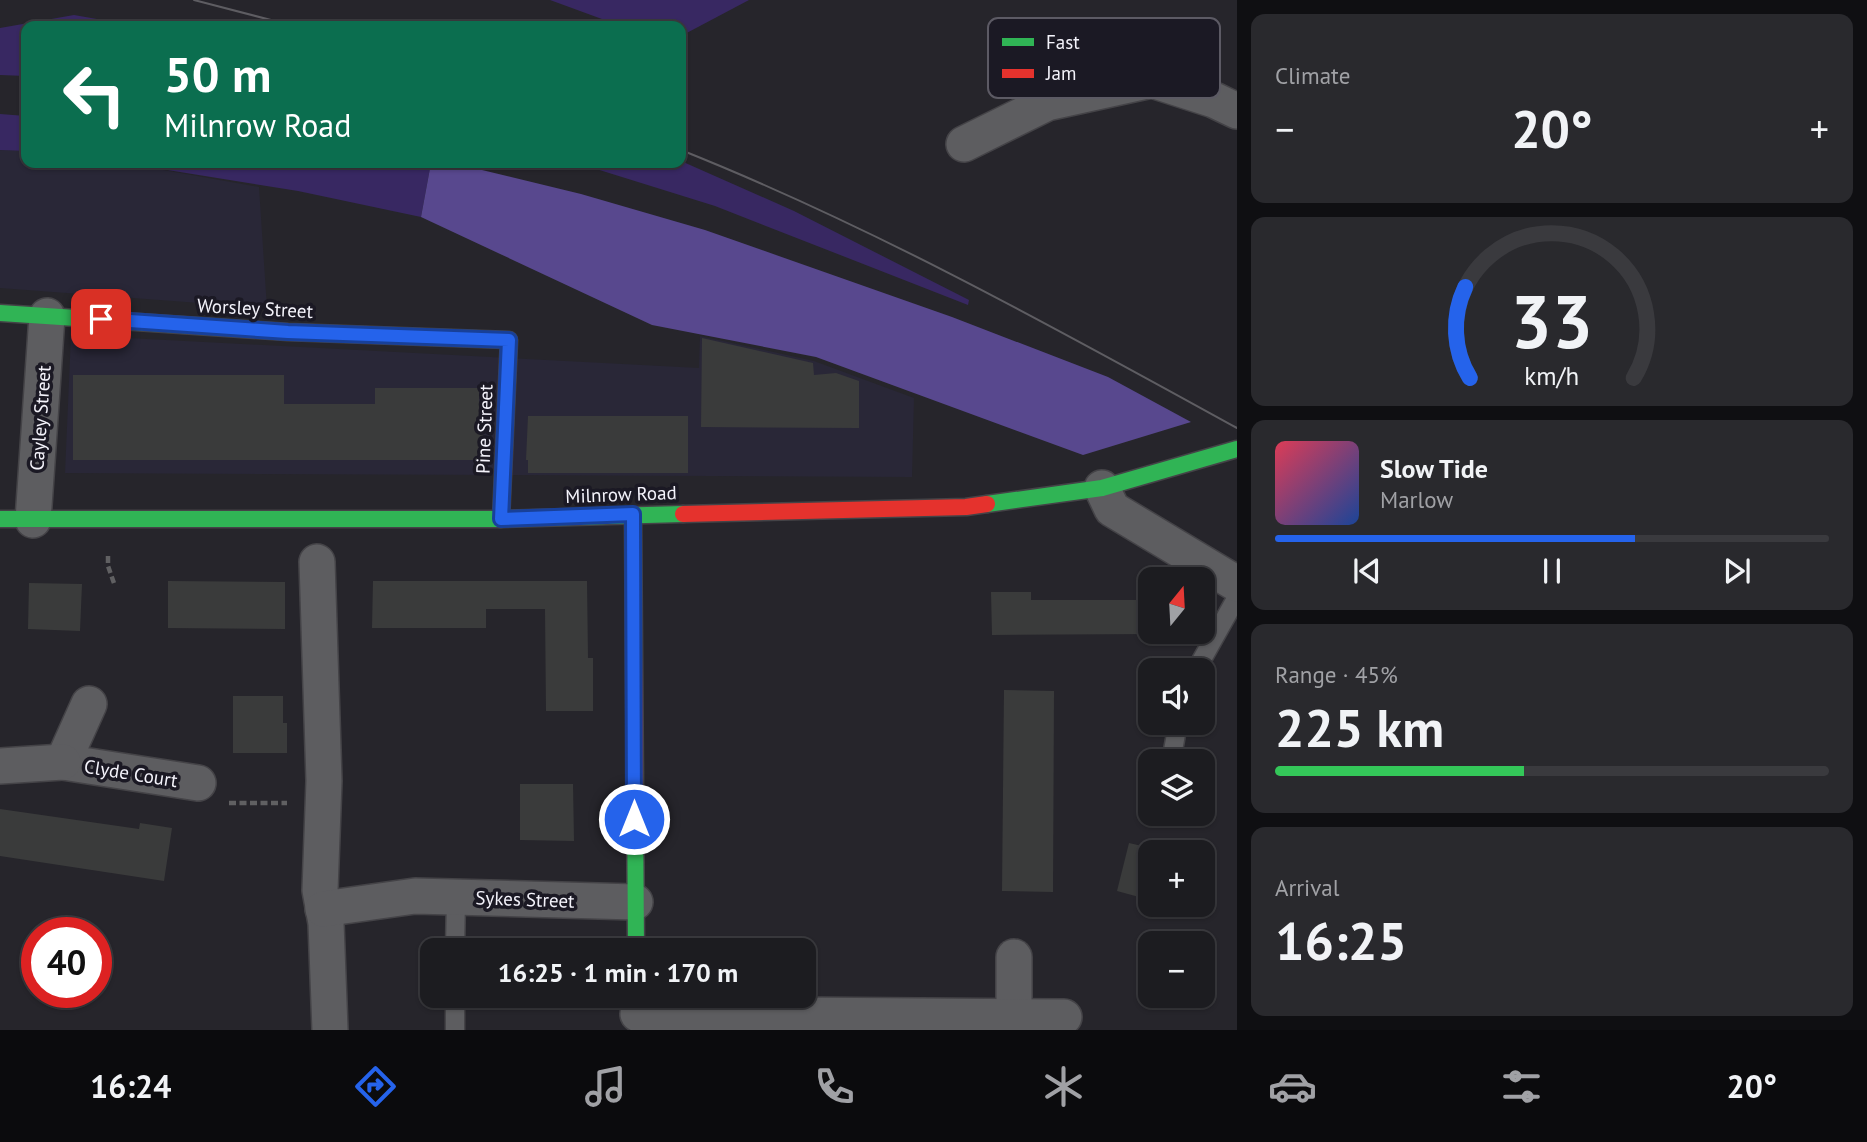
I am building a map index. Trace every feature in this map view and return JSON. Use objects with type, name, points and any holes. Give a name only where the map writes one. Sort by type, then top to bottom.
[{"type":"main road","name":"Worsley Street","points":[[0,313],[288,332],[509,340]]},
{"type":"main road","name":"Pine Street","points":[[501,519],[509,340]]},
{"type":"main road","name":"Milnrow Road","points":[[16,520],[501,519],[967,507],[1102,488],[1237,449]]},
{"type":"main road","points":[[633,514],[636,938]]},
{"type":"street","points":[[964,144],[1047,103],[1070,98]]},
{"type":"street","points":[[1208,98],[1237,111]]},
{"type":"street","name":"Cayley Street","points":[[16,520],[47,316]]},
{"type":"street","points":[[1102,488],[1112,509],[1237,584]]},
{"type":"street","points":[[317,562],[323,803],[320,890],[330,1030]]},
{"type":"street","name":"Clyde Court","points":[[63,762],[89,704]]},
{"type":"street","name":"Clyde Court","points":[[0,766],[63,762],[198,783]]},
{"type":"street","name":"Sykes Street","points":[[323,909],[415,896],[635,902]]},
{"type":"street","points":[[1014,957],[1014,1017]]},
{"type":"street","points":[[638,1013],[1064,1017]]},
{"type":"lane","points":[[1203,658],[1237,597]]},
{"type":"lane","points":[[456,897],[456,938]]},
{"type":"lane","points":[[455,1008],[455,1030]]},
{"type":"path","points":[[198,783],[220,803],[323,803]]},
{"type":"shaded area","points":[[550,0],[749,0],[686,33],[686,21],[607,21]]},
{"type":"shaded area","points":[[74,15],[108,21],[40,21]]},
{"type":"shaded area","points":[[21,24],[21,76],[0,75],[0,28]]},
{"type":"shaded area","points":[[0,114],[21,116],[21,151],[0,150]]},
{"type":"shaded area","points":[[0,150],[21,151],[21,168],[152,168],[259,187],[267,308],[0,288]]},
{"type":"shaded area","points":[[686,163],[794,211],[969,300],[968,305],[715,206],[593,168],[686,168]]},
{"type":"shaded area","points":[[155,168],[430,168],[421,217],[298,191]]},
{"type":"shaded area","points":[[430,168],[474,168],[581,194],[705,230],[952,317],[1108,377],[1191,422],[1083,455],[816,357],[652,325],[421,217]]},
{"type":"shaded area","points":[[71,335],[699,368],[700,336],[814,361],[914,398],[912,477],[65,473]]},
{"type":"building","points":[[702,338],[813,363],[814,375],[836,373],[859,381],[859,428],[701,427]]},
{"type":"building","points":[[73,375],[284,375],[284,404],[375,404],[375,388],[479,388],[479,416],[484,416],[482,460],[73,460]]},
{"type":"building","points":[[528,416],[688,416],[688,473],[528,473]]},
{"type":"building","points":[[168,581],[285,582],[285,629],[168,628]]},
{"type":"building","points":[[373,581],[587,581],[588,658],[593,658],[593,711],[546,711],[545,609],[486,609],[486,628],[372,628]]},
{"type":"building","points":[[29,583],[82,584],[80,631],[28,629]]},
{"type":"building","points":[[991,592],[1031,592],[1031,600],[1138,600],[1138,634],[992,635]]},
{"type":"building","points":[[1004,690],[1054,691],[1053,892],[1002,891]]},
{"type":"building","points":[[233,696],[283,696],[283,723],[287,723],[287,753],[233,753]]},
{"type":"building","points":[[520,784],[573,784],[574,841],[520,840]]},
{"type":"building","points":[[0,809],[139,829],[140,823],[172,828],[164,881],[0,856]]},
{"type":"building","points":[[1129,843],[1138,845],[1138,897],[1117,891]]},
{"type":"tram line","points":[[194,0],[275,21]]},
{"type":"tram line","points":[[686,152],[894,245],[1032,316],[1237,428]]},
{"type":"traffic: fast","points":[[0,313],[288,332],[509,340],[501,519]]},
{"type":"traffic: fast","points":[[987,504],[1102,488],[1237,449]]},
{"type":"traffic: fast","points":[[0,519],[501,519],[683,514]]},
{"type":"traffic: fast","points":[[635,793],[636,938]]},
{"type":"traffic: jam","points":[[683,514],[966,507],[987,504]]},
{"type":"traffic: jam","points":[[633,515],[635,793]]},
{"type":"route","points":[[101,319],[288,332],[509,340],[501,519],[633,514],[634,819]]}]
